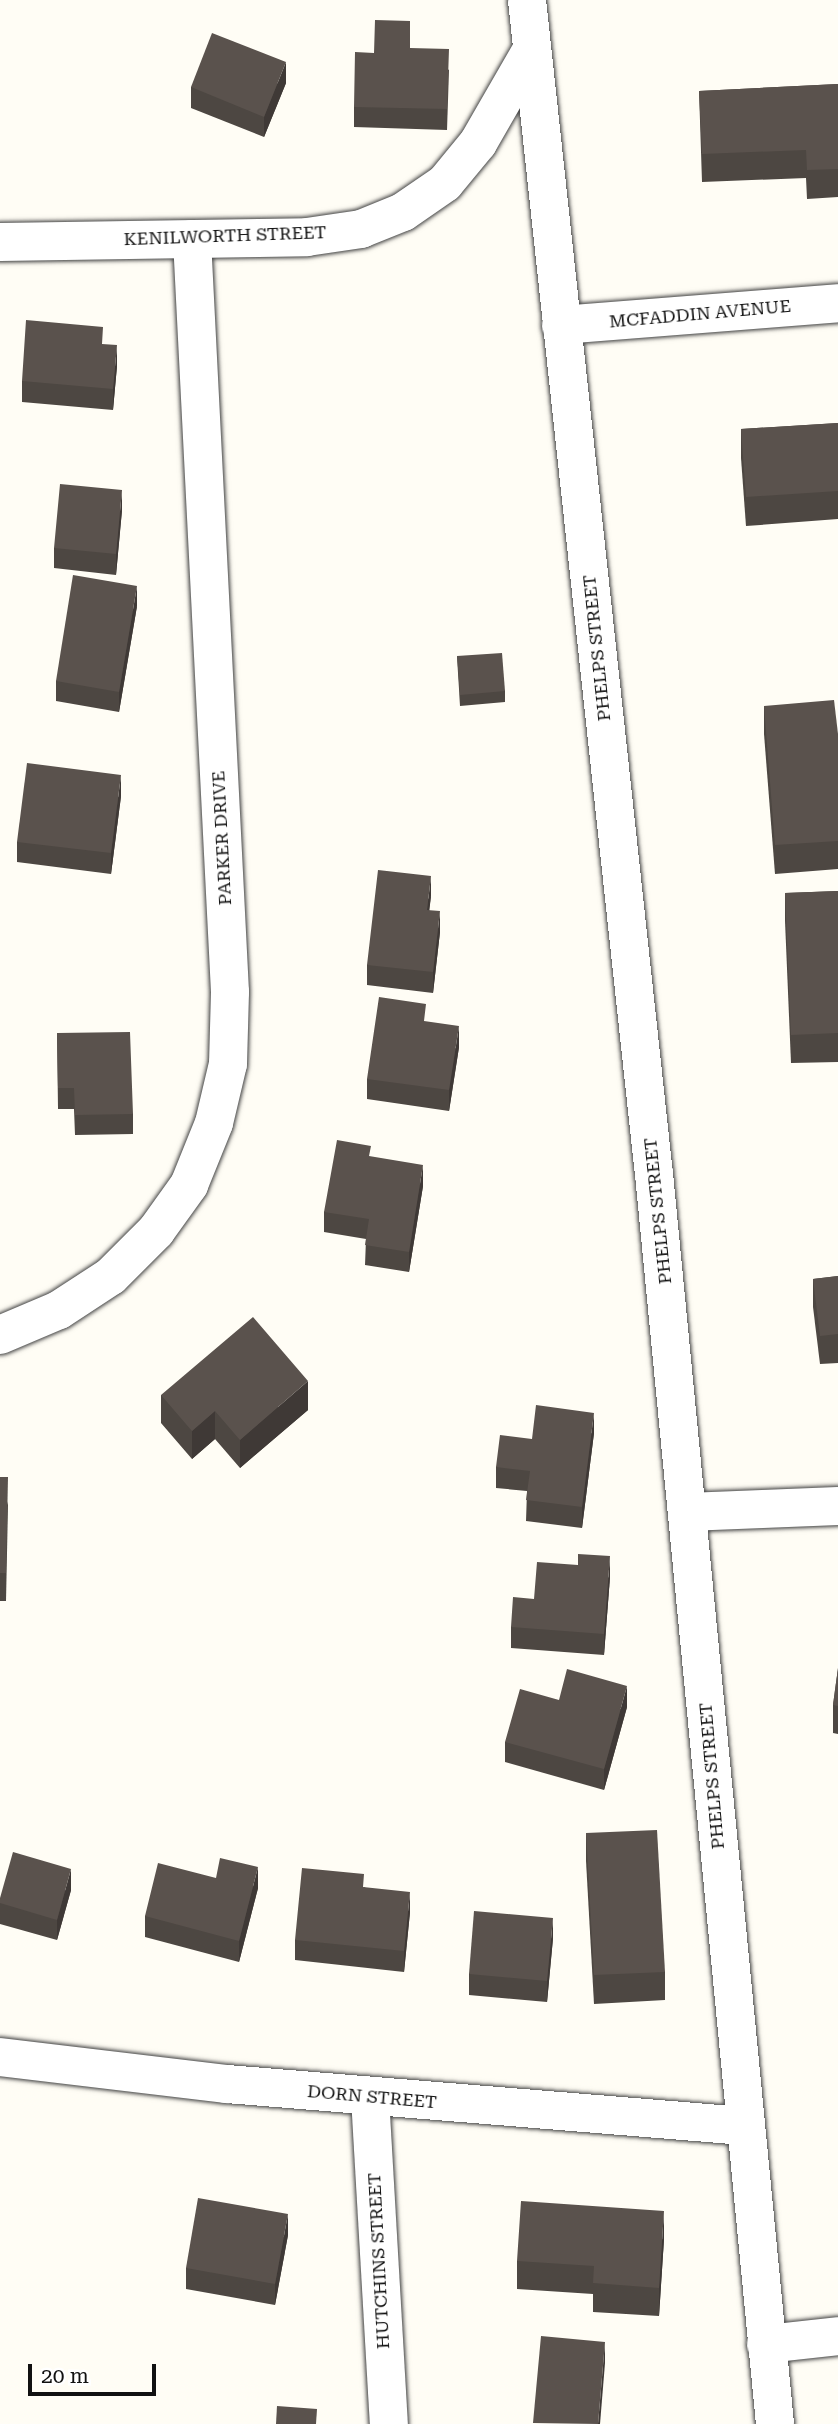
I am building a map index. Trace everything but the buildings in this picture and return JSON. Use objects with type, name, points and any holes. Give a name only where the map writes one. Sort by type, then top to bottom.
[{"type":"street","name":"PHELPS STREET","points":[[527,0],[654,1174],[775,2424]]},
{"type":"street","name":"KENILWORTH STREET","points":[[0,242],[307,237],[361,229],[403,212],[446,183],[470,153],[532,49]]},
{"type":"street","name":"PARKER DRIVE","points":[[0,1335],[58,1310],[111,1276],[156,1231],[189,1185],[214,1123],[228,1064],[230,992],[192,239]]},
{"type":"street","name":"MCFADDIN AVENUE","points":[[561,325],[838,303]]},
{"type":"street","points":[[687,1512],[838,1506]]},
{"type":"street","name":"DORN STREET","points":[[0,2056],[214,2083],[745,2126]]},
{"type":"street","name":"HUTCHINS STREET","points":[[370,2097],[389,2424]]},
{"type":"street","points":[[766,2344],[838,2336]]}]
